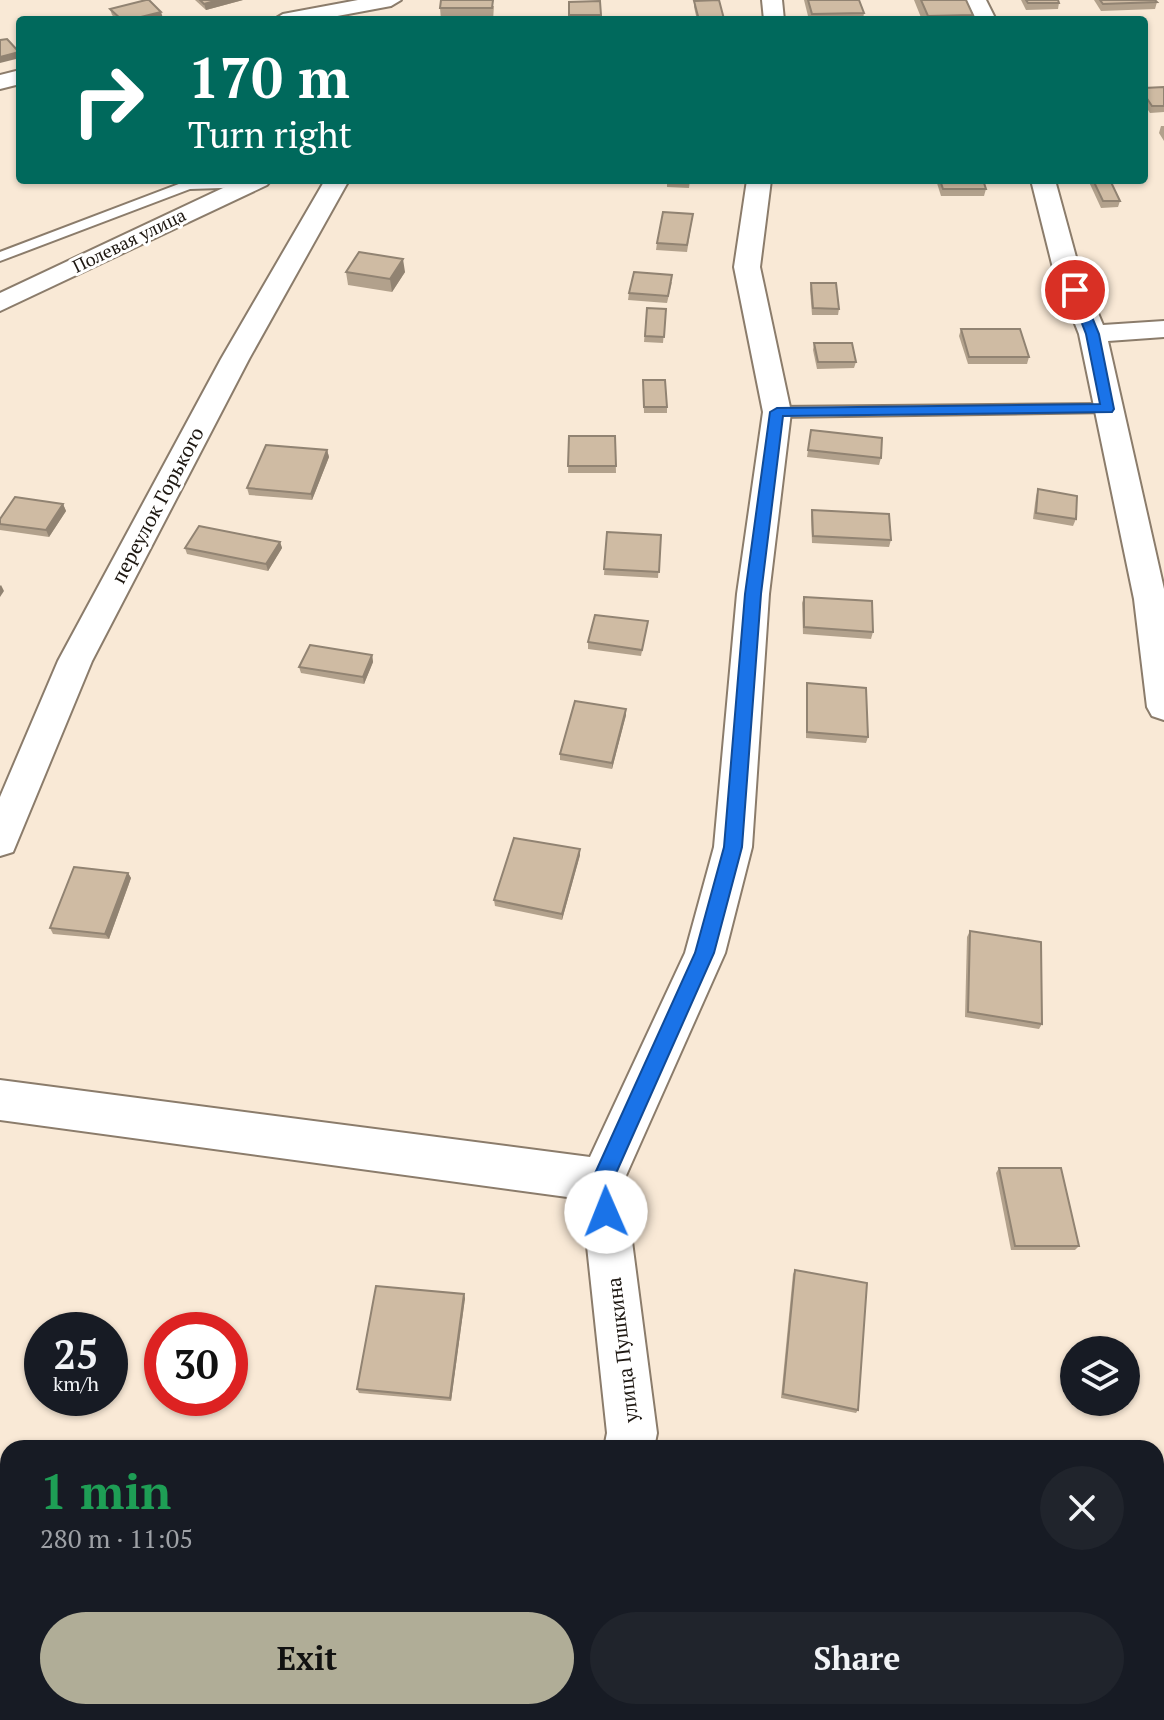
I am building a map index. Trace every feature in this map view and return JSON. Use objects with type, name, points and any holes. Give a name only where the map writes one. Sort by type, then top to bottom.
[{"type":"street","points":[[305,16],[391,0]]},
{"type":"street","name":"Полевая улица","points":[[0,303],[251,184]]},
{"type":"street","name":"переулок Горького","points":[[0,841],[75,661],[235,359],[335,184]]},
{"type":"street","points":[[0,1100],[602,1180],[705,953],[733,847],[753,594],[777,412],[747,267],[758,184]]},
{"type":"street","points":[[1044,184],[1066,268],[1093,334],[1150,599],[1164,707]]},
{"type":"street","points":[[1093,334],[1164,329]]},
{"type":"street","name":"улица Пушкина","points":[[602,1180],[631,1440]]},
{"type":"lane","points":[[0,257],[188,185],[210,184]]},
{"type":"lane","points":[[777,412],[1107,409]]},
{"type":"building","points":[[149,0],[161,12],[145,16],[118,16],[110,9]]},
{"type":"building","points":[[441,0],[493,0],[492,8],[440,8]]},
{"type":"building","points":[[719,0],[723,16],[698,16],[694,1]]},
{"type":"building","points":[[808,0],[859,0],[864,13],[812,14]]},
{"type":"building","points":[[921,0],[966,0],[973,15],[928,16]]},
{"type":"building","points":[[1026,0],[1058,0],[1059,3],[1028,3]]},
{"type":"building","points":[[1100,0],[1155,0],[1157,2],[1103,4]]},
{"type":"building","points":[[600,1],[601,15],[569,15],[569,2]]},
{"type":"building","points":[[7,39],[16,53],[0,57],[0,40]]},
{"type":"building","points":[[1164,87],[1164,106],[1152,106],[1148,100],[1148,88]]},
{"type":"building","points":[[941,184],[984,184],[986,189],[943,189]]},
{"type":"building","points":[[1095,184],[1112,184],[1120,201],[1103,201]]},
{"type":"building","points":[[663,212],[693,214],[687,245],[657,243]]},
{"type":"building","points":[[359,252],[403,259],[390,279],[346,272]]},
{"type":"building","points":[[634,272],[672,275],[668,296],[629,293]]},
{"type":"building","points":[[811,283],[836,283],[839,309],[813,308]]},
{"type":"building","points":[[647,308],[666,309],[664,337],[645,336]]},
{"type":"building","points":[[961,329],[1020,329],[1029,357],[969,357]]},
{"type":"building","points":[[814,343],[852,343],[856,362],[818,362]]},
{"type":"building","points":[[643,380],[665,380],[667,407],[644,407]]},
{"type":"building","points":[[811,430],[882,438],[881,458],[808,450]]},
{"type":"building","points":[[569,436],[615,436],[616,466],[568,466]]},
{"type":"building","points":[[266,445],[327,450],[311,494],[247,488]]},
{"type":"building","points":[[1038,489],[1077,496],[1076,519],[1036,513]]},
{"type":"building","points":[[15,497],[63,504],[46,530],[0,524],[0,519]]},
{"type":"building","points":[[812,510],[889,514],[891,540],[813,536]]},
{"type":"building","points":[[199,526],[280,542],[266,564],[185,548]]},
{"type":"building","points":[[607,532],[661,535],[659,572],[604,569]]},
{"type":"building","points":[[804,597],[872,601],[873,632],[804,627]]},
{"type":"building","points":[[595,615],[648,621],[642,650],[588,642]]},
{"type":"building","points":[[310,645],[372,655],[363,677],[299,667]]},
{"type":"building","points":[[807,683],[866,688],[868,737],[807,732]]},
{"type":"building","points":[[575,701],[626,709],[612,763],[560,754]]},
{"type":"building","points":[[514,838],[580,849],[562,914],[494,900]]},
{"type":"building","points":[[74,867],[128,873],[105,934],[50,928]]},
{"type":"building","points":[[970,931],[1041,942],[1042,1024],[968,1012]]},
{"type":"building","points":[[999,1168],[1061,1168],[1079,1246],[1015,1246]]},
{"type":"building","points":[[795,1270],[867,1283],[858,1410],[783,1394]]},
{"type":"building","points":[[376,1286],[464,1294],[450,1398],[357,1389]]},
{"type":"route","points":[[606,1212],[602,1180],[705,953],[733,847],[753,594],[777,412],[1107,409],[1093,334],[1075,290]]}]
